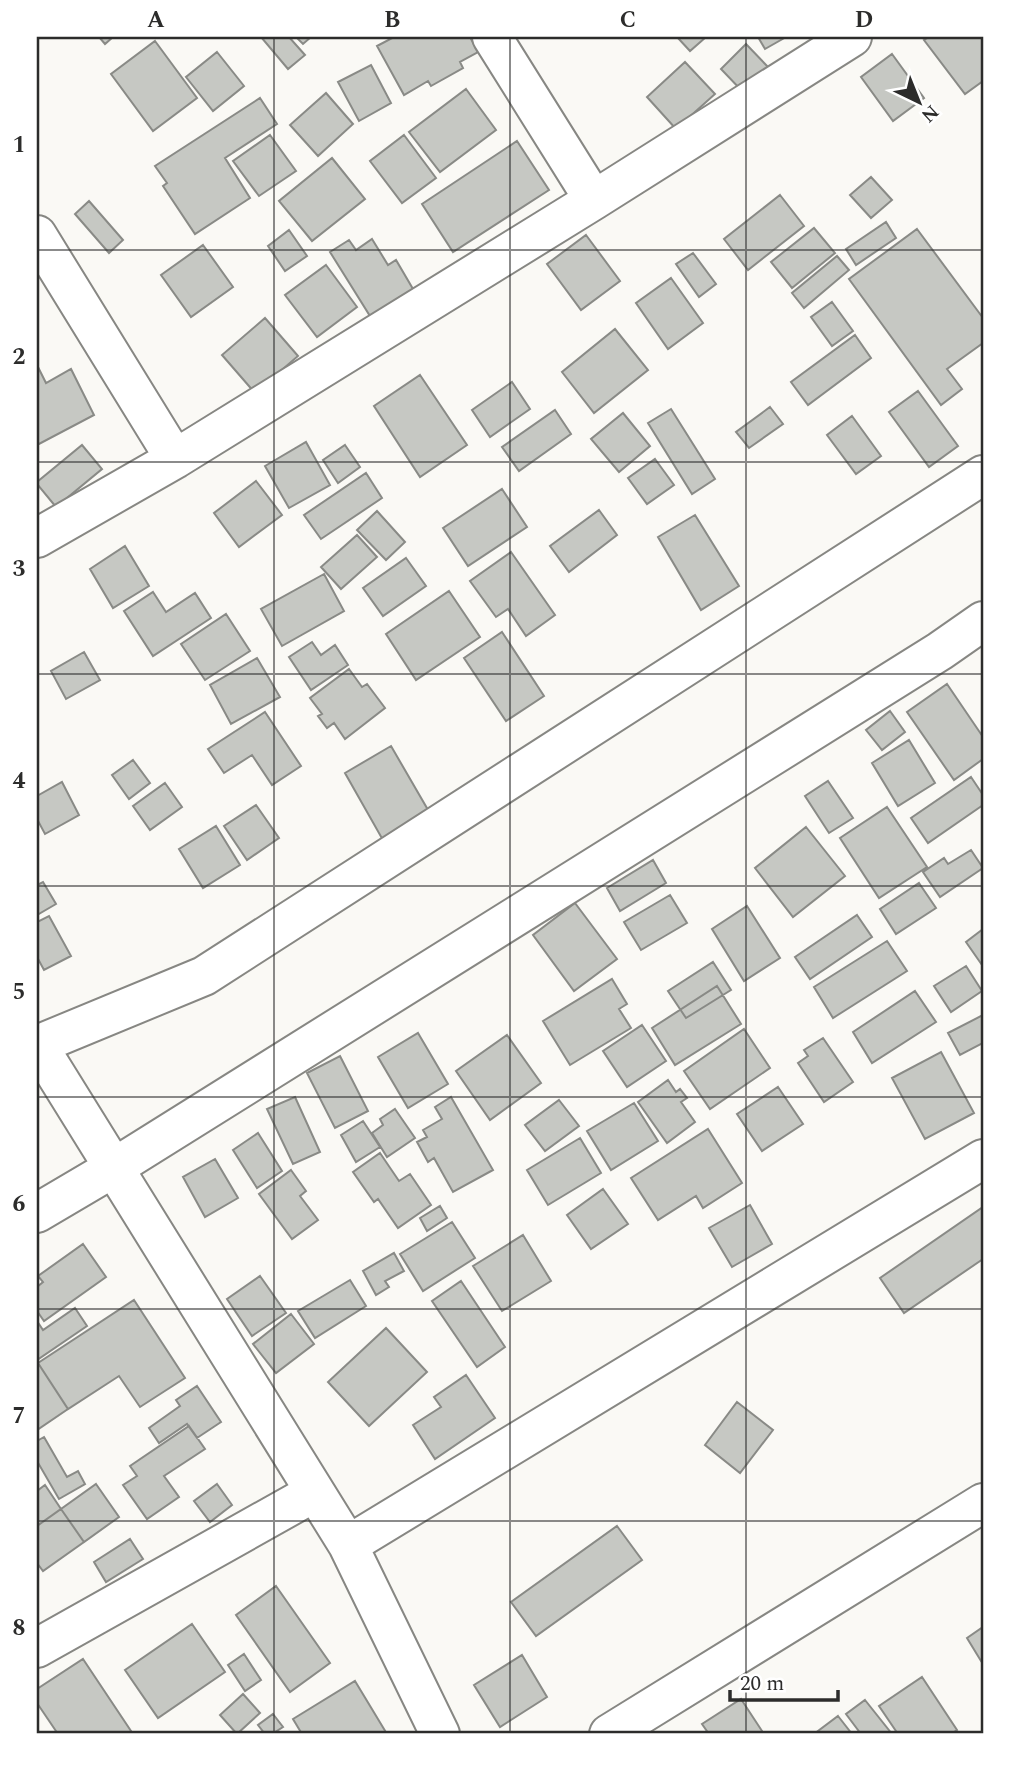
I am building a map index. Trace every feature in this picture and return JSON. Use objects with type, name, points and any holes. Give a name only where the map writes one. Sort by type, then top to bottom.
[{"type":"street","points":[[492,37],[594,200]]},
{"type":"street","points":[[37,538],[175,459],[852,37]]},
{"type":"street","points":[[37,235],[175,459]]},
{"type":"street","points":[[440,1734],[348,1545],[37,1044],[204,976],[983,475]]},
{"type":"street","points":[[37,1213],[115,1167],[904,674],[983,621]]},
{"type":"street","points":[[348,1545],[983,1159]]},
{"type":"street","points":[[37,1648],[315,1492]]},
{"type":"street","points":[[609,1734],[982,1506]]},
{"type":"building","points":[[99,37],[113,37],[105,44]]},
{"type":"building","points":[[261,37],[289,37],[305,55],[288,69]]},
{"type":"building","points":[[296,37],[311,37],[303,44]]},
{"type":"building","points":[[394,37],[470,37],[478,52],[460,62],[463,68],[431,86],[428,81],[404,95],[377,46]]},
{"type":"building","points":[[677,37],[706,37],[690,51]]},
{"type":"building","points":[[758,37],[786,37],[765,49]]},
{"type":"building","points":[[929,37],[983,37],[983,81],[965,94],[924,40]]},
{"type":"building","points":[[155,41],[197,98],[153,131],[111,74]]},
{"type":"building","points":[[746,44],[769,68],[744,93],[721,69]]},
{"type":"building","points":[[217,52],[244,86],[213,111],[186,77]]},
{"type":"building","points":[[892,54],[924,98],[893,121],[861,77]]},
{"type":"building","points":[[685,62],[715,94],[676,129],[647,97]]},
{"type":"building","points":[[371,65],[391,103],[359,121],[338,82]]},
{"type":"building","points":[[466,89],[496,130],[440,172],[409,132]]},
{"type":"building","points":[[326,93],[353,124],[318,156],[290,125]]},
{"type":"building","points":[[260,98],[277,124],[225,158],[250,198],[195,234],[163,186],[167,183],[155,166]]},
{"type":"building","points":[[270,135],[296,171],[259,196],[233,161]]},
{"type":"building","points":[[404,135],[436,178],[402,203],[370,161]]},
{"type":"building","points":[[517,141],[549,190],[453,252],[422,204]]},
{"type":"building","points":[[332,158],[365,199],[312,241],[279,201]]},
{"type":"building","points":[[871,177],[892,200],[871,218],[850,195]]},
{"type":"building","points":[[780,195],[804,226],[748,270],[724,239]]},
{"type":"building","points":[[89,201],[123,240],[109,253],[75,214]]},
{"type":"building","points":[[886,222],[896,238],[856,265],[846,249]]},
{"type":"building","points":[[814,228],[835,253],[792,288],[771,262]]},
{"type":"building","points":[[917,229],[983,318],[983,343],[947,369],[962,389],[941,405],[849,279]]},
{"type":"building","points":[[289,230],[307,256],[285,271],[268,246]]},
{"type":"building","points":[[586,235],[620,281],[581,310],[547,264]]},
{"type":"building","points":[[372,239],[388,265],[396,260],[413,289],[370,316],[330,252],[349,240],[356,250]]},
{"type":"building","points":[[203,245],[233,287],[191,317],[161,275]]},
{"type":"building","points":[[693,253],[716,284],[699,297],[676,264]]},
{"type":"building","points":[[837,256],[849,270],[804,308],[792,293]]},
{"type":"building","points":[[326,265],[357,307],[317,337],[285,295]]},
{"type":"building","points":[[671,278],[703,323],[668,349],[636,303]]},
{"type":"building","points":[[832,302],[853,331],[832,346],[811,317]]},
{"type":"building","points":[[265,318],[298,356],[255,393],[222,355]]},
{"type":"building","points":[[615,329],[648,370],[594,413],[562,372]]},
{"type":"building","points":[[855,335],[871,358],[808,405],[791,382]]},
{"type":"building","points":[[37,365],[46,383],[71,369],[94,415],[37,445]]},
{"type":"building","points":[[420,375],[467,445],[420,477],[374,406]]},
{"type":"building","points":[[512,382],[530,409],[490,437],[472,410]]},
{"type":"building","points":[[918,391],[958,446],[929,467],[889,412]]},
{"type":"building","points":[[770,407],[783,424],[749,448],[736,432]]},
{"type":"building","points":[[671,409],[715,479],[692,494],[648,423]]},
{"type":"building","points":[[555,410],[571,434],[519,471],[502,447]]},
{"type":"building","points":[[623,413],[650,446],[619,472],[591,439]]},
{"type":"building","points":[[852,416],[881,456],[856,474],[827,435]]},
{"type":"building","points":[[306,442],[330,485],[289,508],[265,466]]},
{"type":"building","points":[[82,445],[102,469],[56,507],[37,482]]},
{"type":"building","points":[[345,445],[360,467],[338,483],[323,460]]},
{"type":"building","points":[[655,459],[674,485],[647,504],[628,478]]},
{"type":"building","points":[[366,473],[382,498],[321,539],[304,515]]},
{"type":"building","points":[[256,481],[282,515],[239,547],[214,513]]},
{"type":"building","points":[[502,489],[527,527],[468,566],[443,528]]},
{"type":"building","points":[[599,510],[617,535],[569,572],[550,546]]},
{"type":"building","points":[[377,511],[405,542],[386,560],[357,530]]},
{"type":"building","points":[[695,515],[739,586],[701,610],[658,537]]},
{"type":"building","points":[[357,535],[377,557],[341,589],[321,567]]},
{"type":"building","points":[[125,546],[149,586],[113,608],[90,569]]},
{"type":"building","points":[[511,552],[555,615],[526,636],[508,609],[496,617],[470,581]]},
{"type":"building","points":[[406,558],[426,586],[383,616],[363,588]]},
{"type":"building","points":[[324,574],[344,611],[282,646],[261,609]]},
{"type":"building","points":[[449,591],[480,637],[416,680],[386,634]]},
{"type":"building","points":[[153,592],[166,612],[195,593],[211,618],[153,656],[124,611]]},
{"type":"building","points":[[226,614],[250,651],[205,680],[181,644]]},
{"type":"building","points":[[502,632],[544,696],[506,721],[464,658]]},
{"type":"building","points":[[312,642],[321,655],[335,645],[348,665],[311,690],[289,657]]},
{"type":"building","points":[[84,652],[100,680],[66,699],[51,671]]},
{"type":"building","points":[[257,658],[280,697],[231,724],[210,685]]},
{"type":"building","points":[[349,669],[362,687],[367,684],[385,708],[345,739],[334,723],[327,728],[318,716],[322,714],[310,698]]},
{"type":"building","points":[[947,684],[983,737],[983,759],[954,780],[907,712]]},
{"type":"building","points":[[890,711],[905,732],[882,750],[866,730]]},
{"type":"building","points":[[265,712],[301,766],[272,785],[252,755],[224,773],[208,749]]},
{"type":"building","points":[[909,740],[935,783],[898,806],[872,763]]},
{"type":"building","points":[[391,746],[435,822],[388,849],[345,773]]},
{"type":"building","points":[[133,760],[150,783],[129,799],[112,775]]},
{"type":"building","points":[[971,777],[983,795],[983,805],[928,843],[911,818]]},
{"type":"building","points":[[828,781],[853,818],[829,833],[805,796]]},
{"type":"building","points":[[62,782],[79,815],[45,834],[37,819],[37,796]]},
{"type":"building","points":[[165,783],[182,807],[150,830],[133,806]]},
{"type":"building","points":[[256,805],[279,838],[247,860],[224,826]]},
{"type":"building","points":[[887,807],[927,867],[879,898],[840,838]]},
{"type":"building","points":[[216,826],[240,865],[203,888],[179,849]]},
{"type":"building","points":[[806,827],[845,876],[793,917],[755,868]]},
{"type":"building","points":[[971,850],[983,868],[940,897],[923,872],[944,858],[948,864]]},
{"type":"building","points":[[653,860],[666,883],[620,911],[607,888]]},
{"type":"building","points":[[43,882],[56,904],[37,915],[37,885]]},
{"type":"building","points":[[919,883],[936,908],[896,934],[880,909]]},
{"type":"building","points":[[670,895],[687,923],[641,950],[624,922]]},
{"type":"building","points":[[575,903],[617,959],[574,991],[533,935]]},
{"type":"building","points":[[747,906],[780,958],[744,981],[712,929]]},
{"type":"building","points":[[857,915],[872,937],[810,979],[795,957]]},
{"type":"building","points":[[49,916],[71,956],[44,970],[37,957],[37,922]]},
{"type":"building","points":[[983,929],[983,964],[982,965],[966,942]]},
{"type":"building","points":[[887,941],[907,971],[833,1018],[814,987]]},
{"type":"building","points":[[713,962],[731,990],[686,1018],[668,991]]},
{"type":"building","points":[[966,966],[982,991],[951,1012],[934,986]]},
{"type":"building","points":[[612,979],[627,1004],[619,1009],[631,1028],[570,1065],[543,1021]]},
{"type":"building","points":[[717,986],[741,1024],[675,1065],[652,1028]]},
{"type":"building","points":[[915,991],[936,1022],[872,1063],[853,1032]]},
{"type":"building","points":[[983,1015],[983,1043],[960,1055],[948,1033]]},
{"type":"building","points":[[642,1025],[666,1061],[627,1087],[603,1051]]},
{"type":"building","points":[[744,1029],[770,1068],[710,1109],[684,1071]]},
{"type":"building","points":[[418,1033],[448,1084],[408,1108],[378,1057]]},
{"type":"building","points":[[507,1035],[541,1083],[490,1120],[456,1071]]},
{"type":"building","points":[[823,1038],[853,1082],[824,1102],[798,1063],[808,1056],[804,1050]]},
{"type":"building","points":[[941,1052],[974,1113],[925,1139],[892,1078]]},
{"type":"building","points":[[340,1056],[368,1111],[335,1128],[307,1073]]},
{"type":"building","points":[[668,1080],[676,1092],[680,1089],[687,1098],[681,1102],[695,1122],[667,1143],[638,1102]]},
{"type":"building","points":[[778,1087],[803,1124],[762,1151],[737,1114]]},
{"type":"building","points":[[295,1097],[320,1152],[293,1164],[267,1109]]},
{"type":"building","points":[[451,1097],[493,1170],[453,1192],[434,1158],[428,1162],[417,1142],[427,1137],[423,1130],[442,1119],[435,1107]]},
{"type":"building","points":[[559,1100],[579,1126],[545,1151],[525,1125]]},
{"type":"building","points":[[634,1103],[658,1141],[611,1170],[587,1131]]},
{"type":"building","points":[[395,1109],[415,1138],[387,1157],[372,1133],[383,1125],[380,1119]]},
{"type":"building","points":[[363,1121],[380,1147],[356,1162],[341,1135]]},
{"type":"building","points":[[708,1129],[742,1183],[703,1208],[696,1196],[658,1220],[631,1178]]},
{"type":"building","points":[[258,1133],[282,1171],[257,1188],[233,1150]]},
{"type":"building","points":[[580,1138],[601,1173],[548,1205],[527,1170]]},
{"type":"building","points":[[380,1153],[399,1181],[410,1174],[431,1205],[398,1228],[378,1199],[374,1202],[353,1172]]},
{"type":"building","points":[[215,1159],[238,1198],[205,1217],[183,1177]]},
{"type":"building","points":[[291,1170],[306,1191],[300,1196],[318,1220],[292,1239],[259,1194]]},
{"type":"building","points":[[603,1189],[628,1224],[591,1249],[567,1215]]},
{"type":"building","points":[[750,1205],[772,1244],[732,1267],[709,1228]]},
{"type":"building","points":[[440,1206],[447,1218],[427,1231],[420,1218]]},
{"type":"building","points":[[983,1207],[983,1259],[904,1313],[880,1278]]},
{"type":"building","points":[[452,1222],[475,1258],[423,1291],[400,1254]]},
{"type":"building","points":[[523,1235],[551,1281],[502,1311],[473,1266]]},
{"type":"building","points":[[83,1244],[106,1277],[44,1321],[37,1311],[37,1287],[43,1282],[38,1276]]},
{"type":"building","points":[[394,1253],[404,1271],[385,1281],[389,1287],[376,1295],[363,1271]]},
{"type":"building","points":[[260,1276],[286,1313],[252,1336],[227,1299]]},
{"type":"building","points":[[350,1280],[366,1306],[315,1338],[298,1311]]},
{"type":"building","points":[[461,1281],[505,1347],[477,1367],[432,1301]]},
{"type":"building","points":[[134,1300],[185,1378],[140,1407],[119,1376],[68,1409],[38,1363]]},
{"type":"building","points":[[75,1308],[87,1326],[37,1360],[37,1321],[43,1330]]},
{"type":"building","points":[[291,1314],[314,1344],[276,1373],[253,1344]]},
{"type":"building","points":[[386,1328],[427,1372],[369,1426],[328,1382]]},
{"type":"building","points":[[37,1364],[68,1409],[37,1430]]},
{"type":"building","points":[[466,1375],[495,1418],[435,1459],[413,1425],[441,1407],[434,1397]]},
{"type":"building","points":[[197,1386],[221,1422],[197,1438],[187,1424],[159,1443],[149,1428],[180,1406],[176,1400]]},
{"type":"building","points":[[737,1402],[773,1430],[740,1473],[705,1445]]},
{"type":"building","points":[[189,1426],[205,1449],[164,1476],[179,1497],[147,1519],[123,1485],[137,1476],[130,1466]]},
{"type":"building","points":[[44,1437],[67,1477],[78,1471],[85,1484],[59,1499],[37,1461],[37,1441]]},
{"type":"building","points":[[96,1484],[119,1517],[84,1542],[61,1509]]},
{"type":"building","points":[[217,1484],[232,1505],[210,1522],[194,1501]]},
{"type":"building","points":[[45,1485],[61,1509],[37,1526],[37,1491]]},
{"type":"building","points":[[61,1509],[84,1542],[43,1571],[37,1563],[37,1526]]},
{"type":"building","points":[[617,1526],[642,1560],[536,1636],[511,1602]]},
{"type":"building","points":[[130,1539],[143,1559],[106,1582],[94,1562]]},
{"type":"building","points":[[276,1586],[330,1663],[290,1692],[236,1615]]},
{"type":"building","points":[[192,1624],[225,1672],[158,1718],[125,1670]]},
{"type":"building","points":[[983,1627],[983,1659],[981,1661],[967,1638]]},
{"type":"building","points":[[244,1654],[261,1680],[245,1691],[228,1665]]},
{"type":"building","points":[[522,1655],[547,1697],[500,1727],[474,1685]]},
{"type":"building","points":[[83,1659],[133,1734],[58,1734],[37,1703],[37,1689]]},
{"type":"building","points":[[922,1677],[957,1730],[951,1734],[898,1734],[879,1706]]},
{"type":"building","points":[[355,1681],[387,1734],[302,1734],[293,1719]]},
{"type":"building","points":[[243,1694],[260,1713],[237,1734],[220,1715]]},
{"type":"building","points":[[741,1699],[764,1734],[709,1734],[702,1724]]},
{"type":"building","points":[[865,1700],[892,1734],[861,1734],[846,1714]]},
{"type":"building","points":[[273,1714],[283,1727],[272,1734],[265,1734],[258,1725]]},
{"type":"building","points":[[838,1716],[852,1734],[814,1734]]}]
